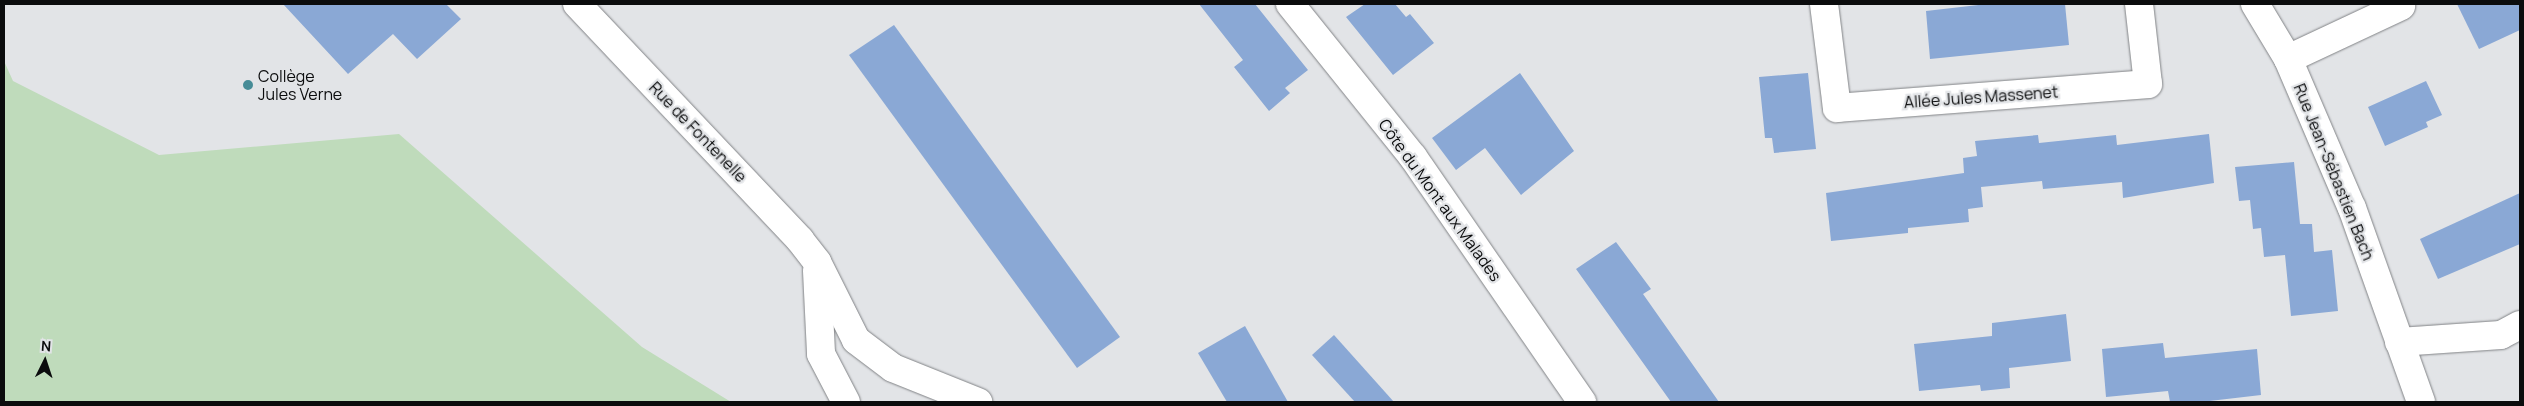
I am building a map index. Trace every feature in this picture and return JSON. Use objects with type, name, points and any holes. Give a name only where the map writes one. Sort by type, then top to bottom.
[{"type":"street","name":"Rue de Fontenelle","points":[[577,4],[770,207],[817,262],[856,340],[893,368],[978,402]]},
{"type":"street","name":"Côte du Mont aux Malades","points":[[1290,4],[1413,157],[1582,402]]},
{"type":"street","name":"Allée Jules Massenet","points":[[1824,4],[1838,108],[2148,84],[2139,4]]},
{"type":"street","name":"Rue Jean-Sébastien Bach","points":[[2255,4],[2288,60],[2352,208],[2421,402]]},
{"type":"street","points":[[2288,60],[2401,6]]},
{"type":"street","points":[[817,262],[821,354],[846,402]]},
{"type":"street","points":[[2399,342],[2501,335],[2520,325]]},
{"type":"green space","points":[[4,61],[13,81],[159,155],[399,134],[642,347],[731,402],[4,402]]},
{"type":"building","points":[[283,4],[446,4],[461,19],[417,59],[393,34],[348,74]]},
{"type":"building","points":[[1199,4],[1255,4],[1308,70],[1285,88],[1290,93],[1269,111],[1234,67],[1243,60]]},
{"type":"building","points":[[1365,4],[1395,4],[1406,17],[1410,14],[1434,43],[1393,75],[1346,17]]},
{"type":"building","points":[[1987,4],[2065,4],[2069,45],[1930,59],[1926,11]]},
{"type":"building","points":[[2457,4],[2520,4],[2520,30],[2479,49]]},
{"type":"building","points":[[894,25],[1120,337],[1077,368],[849,55]]},
{"type":"building","points":[[1520,73],[1574,151],[1521,195],[1485,148],[1456,170],[1432,138]]},
{"type":"building","points":[[1808,73],[1816,149],[1774,153],[1772,138],[1765,138],[1759,77]]},
{"type":"building","points":[[2426,81],[2442,115],[2426,122],[2428,127],[2385,146],[2368,107]]},
{"type":"building","points":[[2209,134],[2214,183],[2123,198],[2122,182],[2043,189],[2042,181],[1981,187],[1983,207],[1968,209],[1969,222],[1908,228],[1908,233],[1831,241],[1826,193],[1964,173],[1963,158],[1977,156],[1975,141],[2038,135],[2039,143],[2116,135],[2117,145]]},
{"type":"building","points":[[2294,162],[2300,224],[2312,224],[2314,252],[2332,250],[2338,311],[2291,316],[2285,255],[2264,257],[2261,228],[2253,229],[2250,200],[2239,201],[2235,167]]},
{"type":"building","points":[[2520,193],[2520,244],[2438,279],[2420,239]]},
{"type":"building","points":[[1616,242],[1651,289],[1643,294],[1719,402],[1671,402],[1576,269]]},
{"type":"building","points":[[2066,314],[2071,361],[2009,368],[2010,388],[1981,391],[1980,385],[1919,391],[1914,344],[1992,336],[1992,323]]},
{"type":"building","points":[[1245,326],[1288,402],[1227,402],[1198,353]]},
{"type":"building","points":[[1334,335],[1394,402],[1355,402],[1312,355]]},
{"type":"building","points":[[2163,343],[2165,358],[2257,349],[2261,395],[2201,402],[2170,402],[2168,391],[2106,397],[2102,349]]},
{"type":"place","name":"Collège Jules Verne","points":[[248,85]]}]
